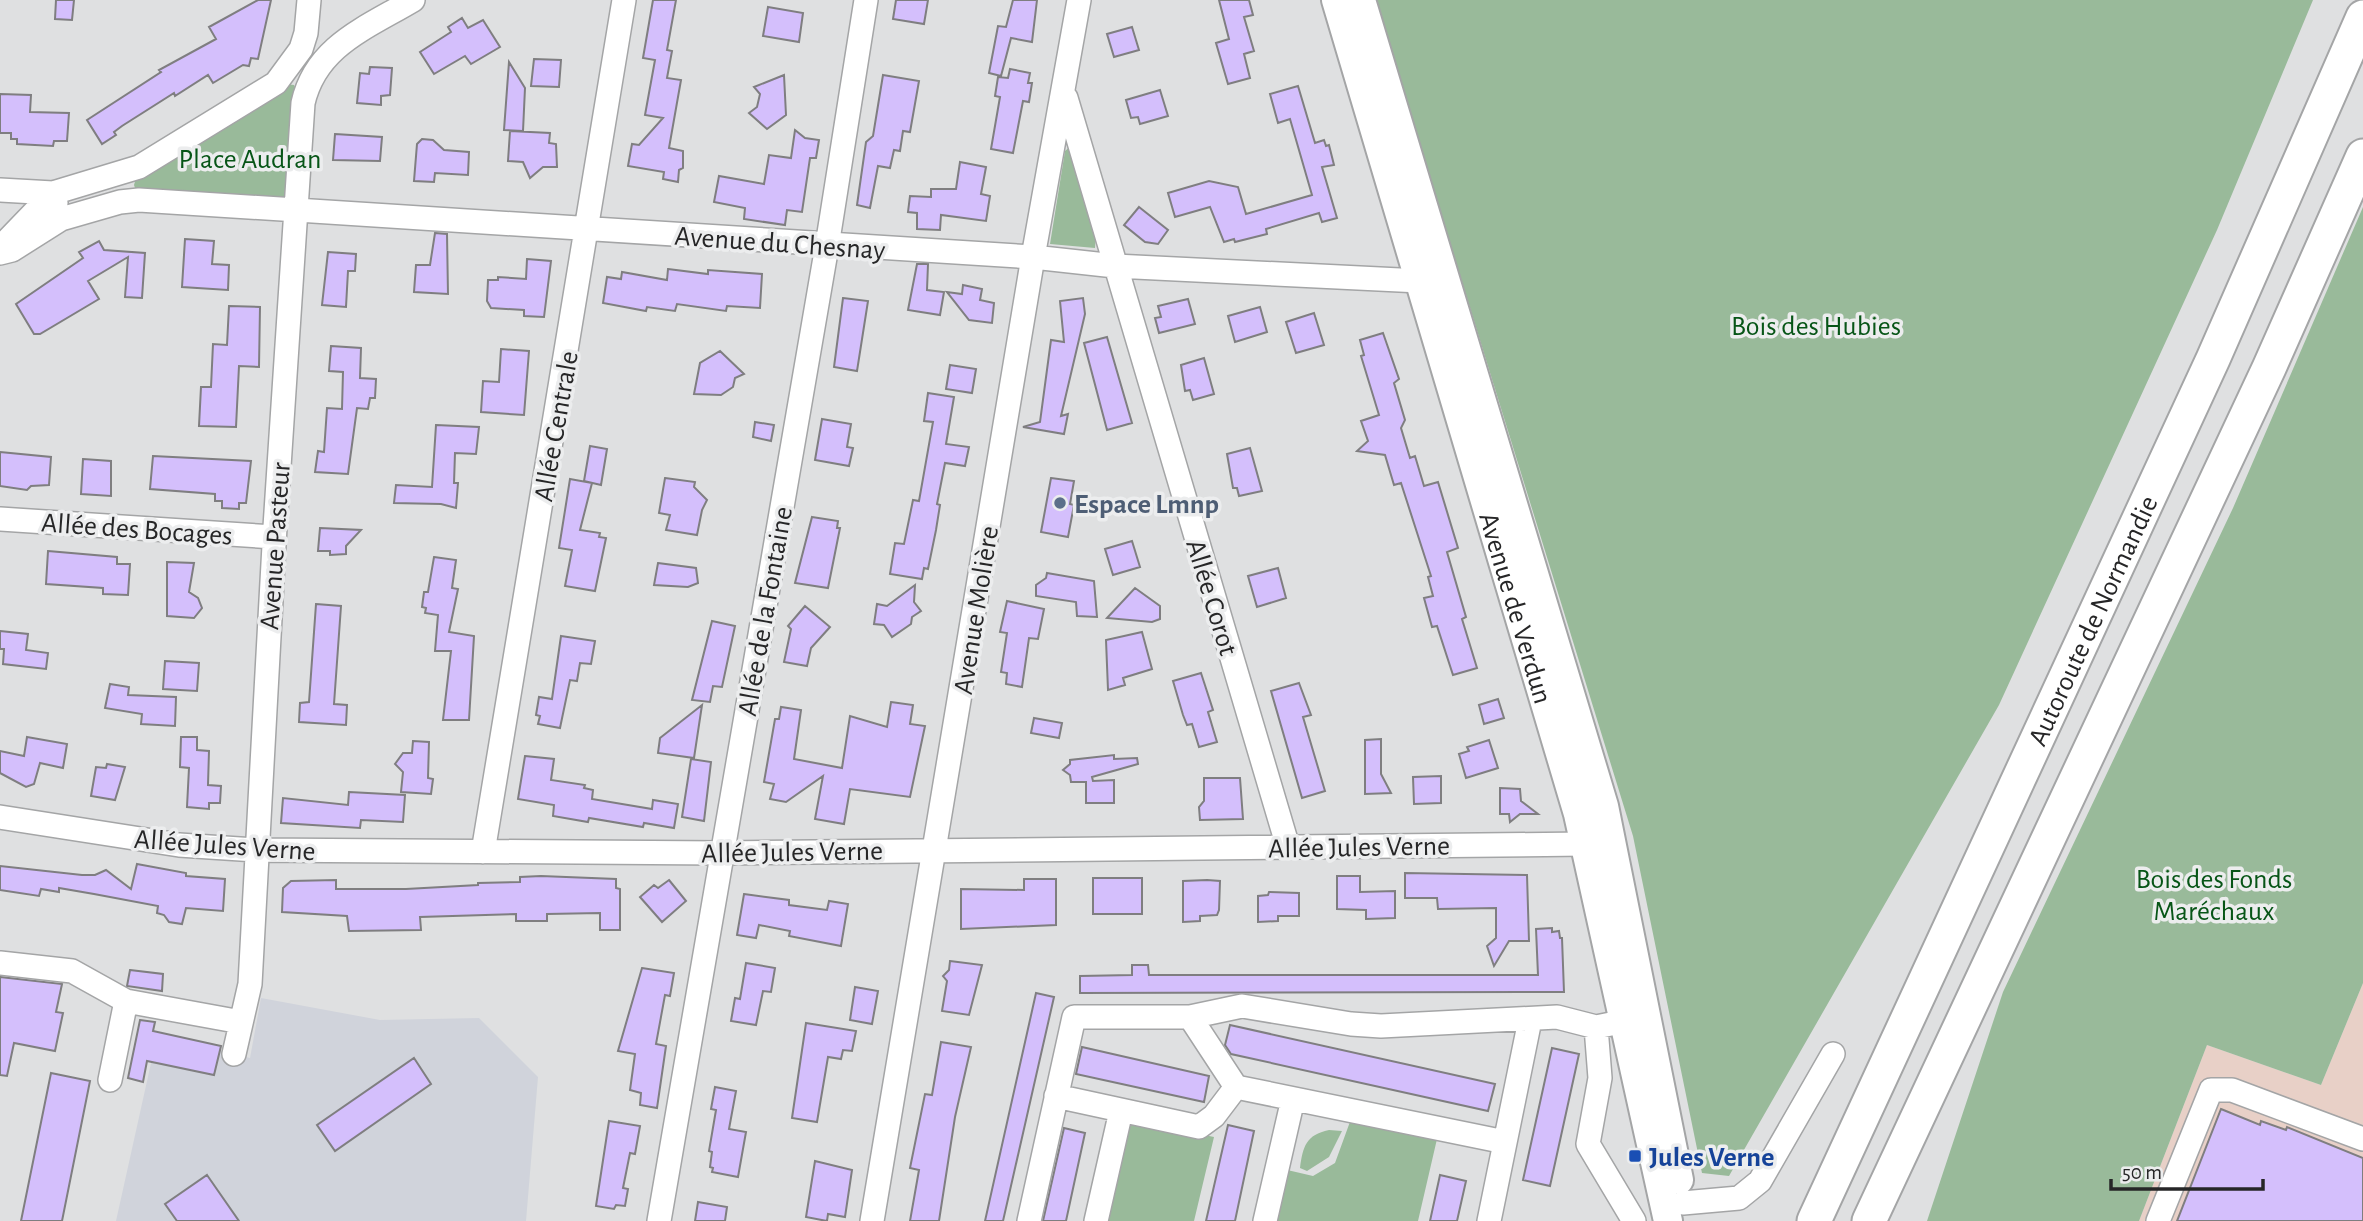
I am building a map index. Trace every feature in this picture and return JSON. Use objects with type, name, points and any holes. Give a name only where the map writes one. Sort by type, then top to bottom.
[{"type":"highway","name":"Autoroute de Normandie","points":[[1814,1221],[2213,359],[2363,17]]},
{"type":"highway","name":"Autoroute de Normandie","points":[[1869,1221],[2264,381],[2363,156]]},
{"type":"main road","name":"Avenue de Verdun","points":[[1336,0],[1586,844],[1626,1021],[1679,1215]]},
{"type":"main road","name":"Avenue de Verdun","points":[[1361,0],[1604,806],[1679,1215]]},
{"type":"street","points":[[0,190],[53,193],[139,167],[276,83],[301,50],[306,33],[309,0]]},
{"type":"street","name":"Avenue Pasteur","points":[[234,1054],[250,984],[274,537],[298,212],[303,103],[307,84],[324,57],[335,47],[412,0]]},
{"type":"street","name":"Allée Centrale","points":[[483,852],[589,229],[624,0]]},
{"type":"street","name":"Allée de la Fontaine","points":[[659,1221],[827,246],[866,0]]},
{"type":"street","name":"Avenue Molière","points":[[872,1221],[1033,257],[1079,0]]},
{"type":"street","name":"Allée Corot","points":[[1064,91],[1288,847]]},
{"type":"street","points":[[139,167],[134,185],[139,200]]},
{"type":"street","points":[[0,250],[12,250],[71,215],[53,193]]},
{"type":"street","points":[[0,250],[53,193]]},
{"type":"street","name":"Avenue du Chesnay","points":[[71,215],[139,200],[827,246],[1033,257],[1115,266],[1420,281]]},
{"type":"street","name":"Allée des Bocages","points":[[0,519],[274,537]]},
{"type":"street","name":"Allée Jules Verne","points":[[0,817],[155,842],[256,850],[722,853],[1586,844]]},
{"type":"street","points":[[0,963],[72,971],[126,1001],[241,1022]]},
{"type":"street","points":[[110,1080],[126,1001]]},
{"type":"street","points":[[1029,1221],[1074,1017],[1190,1017],[1242,1006],[1351,1024],[1381,1026],[1557,1017],[1596,1027],[1626,1021]]},
{"type":"street","points":[[1190,1017],[1236,1087],[1505,1142]]},
{"type":"street","points":[[1489,1221],[1530,1020]]},
{"type":"street","points":[[1596,1027],[1600,1078],[1588,1144],[1634,1221]]},
{"type":"street","points":[[1679,1215],[1740,1198],[1760,1181],[1833,1054]]},
{"type":"street","points":[[1056,1096],[1199,1127],[1214,1116],[1236,1087]]},
{"type":"street","points":[[2158,1221],[2211,1090],[2232,1090],[2363,1139]]},
{"type":"street","points":[[1265,1221],[1293,1099]]},
{"type":"street","points":[[1096,1221],[1121,1111]]},
{"type":"shaded area","points":[[2363,983],[2363,1221],[2139,1221],[2207,1045],[2321,1085]]},
{"type":"shaded area","points":[[261,998],[380,1020],[479,1018],[538,1077],[526,1221],[116,1221],[157,1036],[250,1058]]},
{"type":"green space","name":"Bois des Hubies","points":[[1375,0],[2313,0],[2217,230],[1999,705],[1729,1176],[1702,1173],[1633,836]]},
{"type":"green space","name":"Place Audran","points":[[276,83],[294,85],[303,103],[298,212],[139,200],[134,185],[139,167]]},
{"type":"green space","points":[[1073,144],[1096,233],[1095,248],[1050,244],[1065,151]]},
{"type":"green space","name":"Bois des Fonds Maréchaux","points":[[2363,207],[2363,983],[2321,1085],[2207,1045],[2139,1221],[1927,1221],[2003,992],[2233,508]]},
{"type":"green space","points":[[1127,1119],[1214,1137],[1194,1221],[1103,1221]]},
{"type":"green space","points":[[1351,1119],[1437,1139],[1418,1221],[1273,1221],[1283,1169],[1313,1176],[1335,1163]]},
{"type":"green space","points":[[1329,1130],[1342,1131],[1329,1157],[1307,1171],[1300,1168],[1307,1143],[1315,1135]]},
{"type":"building","points":[[56,0],[74,0],[72,20],[55,19]]},
{"type":"building","points":[[258,0],[271,0],[258,59],[251,58],[249,66],[243,65],[213,83],[208,75],[175,96],[174,93],[122,126],[114,132],[116,135],[102,144],[87,120],[161,72],[159,70],[216,39],[209,27]]},
{"type":"building","points":[[653,0],[676,0],[667,50],[672,51],[667,78],[681,80],[669,148],[683,151],[683,168],[679,170],[678,182],[663,179],[664,172],[628,166],[632,144],[639,145],[663,118],[645,115],[655,60],[643,58]]},
{"type":"building","points":[[896,0],[928,0],[924,24],[893,19]]},
{"type":"building","points":[[1013,0],[1037,0],[1032,42],[1011,38],[1001,76],[989,73],[998,26],[1006,27]]},
{"type":"building","points":[[1219,0],[1249,0],[1253,15],[1244,17],[1254,51],[1244,54],[1250,78],[1228,84],[1216,43],[1229,39]]},
{"type":"building","points":[[768,7],[803,13],[799,42],[763,36]]},
{"type":"building","points":[[462,18],[468,28],[483,20],[500,47],[471,64],[465,56],[434,74],[420,52],[451,32],[448,27]]},
{"type":"building","points":[[1132,27],[1139,50],[1114,57],[1107,34]]},
{"type":"building","points":[[534,59],[561,60],[559,87],[531,86]]},
{"type":"building","points":[[509,62],[525,88],[523,131],[504,130]]},
{"type":"building","points":[[370,67],[392,68],[390,95],[381,96],[381,105],[357,103],[360,73],[369,74]]},
{"type":"building","points":[[1010,69],[1030,73],[1028,83],[1032,83],[1029,102],[1023,101],[1013,153],[991,149],[1000,97],[995,96],[998,77],[1008,78]]},
{"type":"building","points":[[784,75],[786,115],[767,129],[749,113],[757,107],[760,94],[754,87]]},
{"type":"building","points":[[883,75],[919,81],[910,132],[903,131],[900,151],[894,150],[890,168],[878,166],[870,208],[857,205],[866,142],[873,136]]},
{"type":"building","points":[[1298,86],[1315,143],[1324,140],[1326,146],[1329,145],[1334,165],[1322,167],[1337,218],[1322,222],[1319,213],[1266,229],[1267,234],[1224,242],[1210,207],[1175,217],[1168,193],[1209,181],[1238,187],[1246,214],[1312,195],[1290,119],[1278,123],[1270,94]]},
{"type":"building","points":[[1160,90],[1168,116],[1140,124],[1138,117],[1131,118],[1126,100]]},
{"type":"building","points":[[0,94],[31,95],[30,112],[69,113],[67,141],[54,141],[53,146],[17,144],[17,139],[11,139],[11,133],[0,133]]},
{"type":"building","points":[[795,130],[805,138],[819,140],[816,158],[810,158],[802,212],[787,210],[785,225],[744,219],[745,208],[714,202],[719,176],[764,184],[769,155],[791,158]]},
{"type":"building","points":[[510,131],[550,133],[549,143],[556,144],[557,167],[543,167],[530,178],[523,162],[508,161]]},
{"type":"building","points":[[335,134],[382,137],[380,161],[333,160]]},
{"type":"building","points":[[422,139],[433,140],[444,150],[469,152],[468,175],[435,173],[434,182],[414,181],[417,144]]},
{"type":"building","points":[[960,162],[986,167],[981,194],[990,196],[986,221],[941,215],[940,230],[917,229],[917,213],[908,212],[910,196],[931,197],[931,189],[956,189]]},
{"type":"building","points":[[1139,207],[1168,230],[1158,244],[1145,242],[1124,225]]},
{"type":"building","points":[[435,233],[447,234],[448,294],[414,292],[416,265],[430,265]]},
{"type":"building","points":[[185,239],[214,241],[212,264],[229,265],[228,290],[182,287]]},
{"type":"building","points":[[99,241],[104,250],[145,253],[142,298],[125,297],[128,257],[88,281],[99,299],[40,334],[34,334],[16,304],[83,258],[79,252]]},
{"type":"building","points":[[328,252],[356,254],[355,271],[348,271],[346,307],[322,305]]},
{"type":"building","points":[[527,259],[551,261],[544,317],[524,316],[524,310],[491,308],[487,301],[488,280],[498,280],[498,277],[526,279]]},
{"type":"building","points":[[917,264],[928,264],[927,290],[944,292],[940,315],[908,310]]},
{"type":"building","points":[[668,269],[708,274],[708,270],[762,274],[760,308],[727,306],[726,311],[677,304],[675,311],[647,307],[646,311],[603,303],[607,277],[621,279],[622,272],[667,280]]},
{"type":"building","points":[[963,285],[982,289],[980,300],[994,303],[992,323],[969,320],[947,292],[962,294]]},
{"type":"building","points":[[843,298],[868,301],[857,371],[834,367]]},
{"type":"building","points":[[1083,298],[1085,314],[1061,416],[1068,414],[1064,434],[1023,427],[1040,422],[1051,340],[1064,342],[1060,301]]},
{"type":"building","points":[[1188,299],[1195,324],[1159,333],[1155,318],[1161,317],[1158,306]]},
{"type":"building","points":[[229,306],[260,307],[259,367],[239,366],[236,427],[199,426],[201,387],[211,387],[213,344],[227,345]]},
{"type":"building","points":[[1260,307],[1267,332],[1235,342],[1228,316]]},
{"type":"building","points":[[1314,313],[1324,345],[1296,353],[1286,322]]},
{"type":"building","points":[[1383,333],[1399,379],[1394,383],[1405,420],[1401,428],[1410,458],[1415,456],[1424,486],[1438,482],[1458,548],[1447,552],[1466,617],[1462,619],[1477,668],[1453,675],[1437,626],[1432,627],[1424,598],[1433,596],[1428,577],[1431,576],[1401,483],[1394,485],[1385,455],[1357,451],[1368,441],[1361,421],[1379,415],[1361,356],[1364,355],[1360,340]]},
{"type":"building","points":[[1107,337],[1132,423],[1107,430],[1084,343]]},
{"type":"building","points":[[331,346],[361,348],[360,378],[376,379],[375,398],[370,398],[368,409],[357,408],[348,474],[315,472],[318,451],[324,452],[327,408],[342,409],[343,372],[329,371]]},
{"type":"building","points":[[501,349],[529,351],[524,415],[481,412],[483,381],[499,382]]},
{"type":"building","points":[[720,351],[744,374],[735,378],[733,387],[721,395],[694,394],[700,363]]},
{"type":"building","points":[[1204,358],[1214,394],[1193,400],[1190,390],[1185,391],[1181,365]]},
{"type":"building","points":[[950,365],[976,369],[972,393],[946,389]]},
{"type":"building","points":[[928,393],[954,397],[946,444],[969,447],[965,466],[945,463],[937,504],[940,505],[936,530],[928,569],[924,568],[922,579],[890,574],[895,543],[904,544],[913,500],[919,501],[933,422],[924,421]]},
{"type":"building","points":[[822,419],[851,424],[847,447],[853,448],[849,466],[815,460]]},
{"type":"building","points":[[755,422],[774,425],[771,441],[753,437]]},
{"type":"building","points":[[436,425],[479,427],[476,454],[455,453],[454,483],[458,483],[456,508],[441,504],[394,503],[396,485],[432,487]]},
{"type":"building","points":[[590,446],[607,449],[601,485],[584,481]]},
{"type":"building","points":[[1250,448],[1262,491],[1239,496],[1237,488],[1233,488],[1227,454]]},
{"type":"building","points":[[0,452],[51,457],[49,485],[31,486],[27,490],[0,486]]},
{"type":"building","points":[[153,456],[251,461],[246,503],[239,503],[239,509],[222,508],[222,501],[215,501],[215,494],[150,489]]},
{"type":"building","points":[[83,459],[111,461],[111,496],[81,494]]},
{"type":"building","points":[[665,478],[695,482],[694,487],[707,500],[697,535],[666,530],[670,515],[659,513]]},
{"type":"building","points":[[1051,478],[1074,481],[1070,504],[1074,505],[1068,537],[1041,532]]},
{"type":"building","points":[[570,479],[592,483],[580,530],[600,533],[599,537],[606,538],[595,591],[565,586],[572,550],[559,548]]},
{"type":"building","points":[[812,517],[838,521],[837,528],[840,528],[828,588],[795,583]]},
{"type":"building","points":[[320,528],[361,530],[346,546],[346,554],[330,555],[330,551],[318,551]]},
{"type":"building","points":[[1132,541],[1140,567],[1113,575],[1105,549]]},
{"type":"building","points":[[48,551],[117,557],[117,564],[130,564],[128,595],[103,594],[103,588],[46,584]]},
{"type":"building","points":[[434,557],[456,560],[452,588],[458,589],[449,632],[474,636],[469,720],[443,720],[451,651],[435,651],[438,615],[425,613],[426,608],[422,607],[424,592],[428,592]]},
{"type":"building","points":[[167,562],[194,563],[189,592],[198,598],[202,608],[194,618],[167,616]]},
{"type":"building","points":[[658,563],[696,568],[698,583],[688,587],[654,585]]},
{"type":"building","points":[[1278,568],[1286,598],[1257,607],[1248,576]]},
{"type":"building","points":[[1047,573],[1094,581],[1097,617],[1077,616],[1076,602],[1036,596],[1036,585],[1046,578]]},
{"type":"building","points":[[915,585],[914,602],[921,611],[912,617],[911,624],[892,637],[884,625],[874,624],[877,604],[887,606]]},
{"type":"building","points":[[1135,588],[1160,606],[1160,619],[1152,622],[1107,618]]},
{"type":"building","points":[[1007,601],[1044,609],[1038,639],[1029,638],[1022,687],[1006,684],[1007,673],[1001,672],[1007,633],[1000,632]]},
{"type":"building","points":[[316,604],[341,606],[334,704],[347,705],[346,725],[299,722],[300,703],[309,702]]},
{"type":"building","points":[[805,606],[830,627],[811,648],[807,666],[784,662],[791,629],[788,626]]},
{"type":"building","points":[[712,621],[735,626],[722,687],[713,686],[710,702],[692,700]]},
{"type":"building","points":[[0,631],[28,634],[26,650],[48,653],[46,669],[3,664],[4,649],[0,649]]},
{"type":"building","points":[[1142,632],[1152,669],[1123,678],[1125,685],[1108,690],[1106,640]]},
{"type":"building","points":[[561,636],[595,641],[591,664],[580,663],[577,681],[570,680],[560,728],[538,724],[540,716],[536,715],[539,697],[552,699]]},
{"type":"building","points":[[165,661],[199,663],[197,691],[163,689]]},
{"type":"building","points":[[1201,673],[1213,710],[1208,712],[1217,742],[1199,747],[1192,724],[1187,725],[1183,715],[1173,681]]},
{"type":"building","points":[[1299,683],[1311,715],[1303,717],[1325,791],[1302,798],[1271,691]]},
{"type":"building","points":[[110,684],[129,687],[128,695],[176,697],[175,726],[141,724],[142,714],[105,708]]},
{"type":"building","points":[[1498,699],[1504,718],[1484,724],[1479,705]]},
{"type":"building","points":[[891,702],[913,705],[910,724],[925,726],[910,797],[850,789],[844,824],[815,819],[823,776],[786,802],[770,799],[774,784],[764,782],[775,719],[779,719],[781,707],[801,710],[794,759],[842,768],[850,716],[887,727]]},
{"type":"building","points":[[702,705],[694,758],[658,753],[660,738]]},
{"type":"building","points":[[1034,718],[1062,723],[1059,738],[1031,733]]},
{"type":"building","points":[[27,737],[67,744],[63,768],[40,763],[34,784],[26,787],[0,773],[0,751],[24,756]]},
{"type":"building","points":[[181,737],[197,737],[197,750],[209,751],[208,785],[221,786],[220,803],[209,803],[209,809],[187,807],[189,768],[180,767]]},
{"type":"building","points":[[1381,739],[1381,774],[1391,793],[1365,794],[1365,740]]},
{"type":"building","points":[[1489,740],[1498,768],[1466,778],[1459,754],[1469,751],[1467,747]]},
{"type":"building","points":[[413,741],[429,742],[428,778],[433,779],[431,794],[401,792],[403,772],[395,764],[403,753],[412,753]]},
{"type":"building","points":[[1114,755],[1114,759],[1137,758],[1138,764],[1092,777],[1093,781],[1114,780],[1114,803],[1086,803],[1086,782],[1071,782],[1070,775],[1063,770],[1070,764],[1070,760]]},
{"type":"building","points":[[525,756],[554,759],[551,780],[585,785],[584,788],[593,790],[592,799],[652,809],[653,800],[678,804],[674,828],[644,823],[643,827],[589,818],[588,822],[553,816],[554,805],[518,799]]},
{"type":"building","points":[[691,759],[711,762],[704,821],[682,817]]},
{"type":"building","points":[[107,764],[125,767],[115,800],[91,796],[96,767],[106,768]]},
{"type":"building","points":[[1441,776],[1441,803],[1414,804],[1413,777]]},
{"type":"building","points":[[1204,778],[1240,778],[1243,819],[1200,820],[1199,807],[1204,801]]},
{"type":"building","points":[[1500,788],[1520,789],[1521,801],[1538,814],[1520,814],[1510,822],[1509,814],[1500,814]]},
{"type":"building","points":[[349,792],[405,795],[403,822],[361,820],[360,828],[281,823],[283,798],[348,805]]},
{"type":"building","points":[[137,864],[186,873],[186,876],[225,879],[223,911],[186,908],[182,924],[169,922],[164,915],[157,913],[158,906],[94,894],[59,888],[59,892],[41,889],[39,896],[0,890],[0,866],[82,875],[95,875],[106,870],[131,889]]},
{"type":"building","points":[[1405,873],[1527,875],[1529,941],[1509,941],[1494,966],[1487,946],[1496,938],[1496,908],[1438,909],[1437,898],[1405,898]]},
{"type":"building","points":[[1337,876],[1360,876],[1360,892],[1395,891],[1395,918],[1366,919],[1366,910],[1337,909]]},
{"type":"building","points":[[520,877],[616,879],[616,888],[620,889],[620,930],[600,930],[600,913],[547,914],[547,921],[516,921],[516,914],[420,917],[421,930],[349,931],[347,916],[282,912],[283,888],[291,881],[336,880],[336,889],[406,889],[520,882]]},
{"type":"building","points":[[1093,878],[1142,878],[1142,914],[1093,914]]},
{"type":"building","points":[[1024,879],[1056,879],[1056,925],[961,929],[961,889],[1024,890]]},
{"type":"building","points":[[669,880],[686,901],[662,922],[640,897],[654,885],[658,888]]},
{"type":"building","points":[[1183,881],[1220,881],[1217,915],[1200,916],[1200,921],[1183,922]]},
{"type":"building","points":[[1269,892],[1299,893],[1299,916],[1278,916],[1278,921],[1258,922],[1258,896],[1268,895]]},
{"type":"building","points":[[744,894],[789,900],[789,905],[827,910],[829,901],[848,904],[841,946],[789,936],[790,931],[759,925],[756,938],[737,935]]},
{"type":"building","points":[[1552,928],[1552,932],[1559,931],[1562,938],[1564,992],[1080,993],[1080,976],[1132,975],[1132,965],[1148,965],[1149,975],[1538,975],[1536,929]]},
{"type":"building","points":[[950,961],[982,965],[969,1015],[942,1011],[947,981],[943,976],[949,970]]},
{"type":"building","points":[[746,963],[775,968],[771,992],[763,991],[756,1025],[731,1021],[735,998],[740,999]]},
{"type":"building","points":[[642,968],[674,973],[670,996],[665,995],[656,1044],[666,1046],[657,1108],[640,1105],[641,1093],[630,1090],[635,1054],[618,1051]]},
{"type":"building","points":[[130,970],[163,974],[162,991],[127,986]]},
{"type":"building","points":[[0,977],[62,984],[56,1012],[63,1013],[55,1051],[14,1043],[7,1076],[0,1075]]},
{"type":"building","points":[[855,987],[878,991],[872,1024],[850,1020]]},
{"type":"building","points":[[1036,993],[1054,997],[1003,1221],[985,1221]]},
{"type":"building","points":[[140,1020],[155,1022],[153,1031],[221,1046],[214,1075],[147,1061],[143,1082],[128,1078]]},
{"type":"building","points":[[806,1023],[856,1031],[852,1051],[843,1050],[841,1059],[828,1057],[817,1122],[792,1118]]},
{"type":"building","points":[[1230,1025],[1495,1084],[1488,1111],[1231,1054],[1225,1045]]},
{"type":"building","points":[[941,1042],[971,1047],[955,1117],[939,1221],[910,1221],[919,1170],[910,1168],[925,1094],[932,1095]]},
{"type":"building","points":[[1082,1047],[1209,1076],[1204,1102],[1076,1074]]},
{"type":"building","points":[[1552,1048],[1579,1054],[1550,1186],[1523,1180]]},
{"type":"building","points":[[414,1058],[431,1084],[335,1151],[317,1125]]},
{"type":"building","points":[[51,1073],[90,1081],[62,1221],[21,1221]]},
{"type":"building","points":[[715,1087],[736,1091],[729,1129],[746,1132],[738,1177],[712,1172],[713,1168],[710,1167],[712,1152],[709,1151],[716,1110],[711,1109]]},
{"type":"building","points":[[2221,1109],[2260,1125],[2261,1121],[2286,1130],[2287,1127],[2363,1158],[2363,1221],[2177,1221]]},
{"type":"building","points":[[609,1121],[640,1126],[635,1154],[630,1153],[623,1188],[628,1189],[625,1206],[616,1205],[614,1209],[596,1206]]},
{"type":"building","points":[[1228,1125],[1254,1131],[1235,1221],[1206,1221]]},
{"type":"building","points":[[1064,1128],[1085,1133],[1066,1221],[1043,1221]]},
{"type":"building","points":[[815,1161],[852,1170],[845,1217],[828,1214],[827,1221],[806,1217]]},
{"type":"building","points":[[207,1175],[239,1221],[177,1221],[165,1204]]},
{"type":"building","points":[[1440,1175],[1466,1181],[1457,1221],[1430,1221]]},
{"type":"building","points":[[698,1202],[727,1207],[725,1221],[695,1221]]},
{"type":"place","name":"Espace Lmnp","points":[[1060,503]]},
{"type":"place","name":"Jules Verne","points":[[1635,1156]]}]
